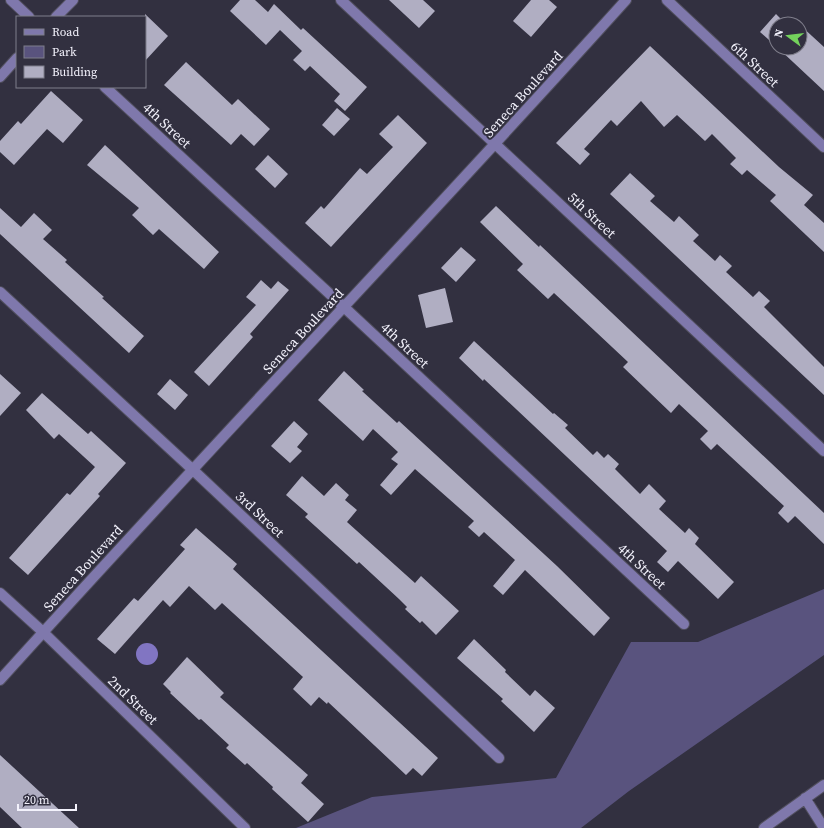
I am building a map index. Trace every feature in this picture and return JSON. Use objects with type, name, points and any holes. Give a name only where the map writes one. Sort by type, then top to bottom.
[{"type":"street","points":[[11,0],[28,16]]},
{"type":"street","points":[[57,16],[73,0]]},
{"type":"street","name":"5th Street","points":[[341,0],[824,451]]},
{"type":"street","name":"Seneca Boulevard","points":[[0,680],[192,469],[345,308],[496,145],[626,0]]},
{"type":"street","name":"6th Street","points":[[667,0],[824,148]]},
{"type":"street","points":[[0,77],[16,59]]},
{"type":"street","name":"4th Street","points":[[106,88],[684,624]]},
{"type":"street","name":"3rd Street","points":[[0,292],[192,469],[499,758]]},
{"type":"street","name":"2nd Street","points":[[0,593],[43,632],[245,828]]},
{"type":"street","points":[[764,828],[824,785]]},
{"type":"street","points":[[805,798],[824,828]]},
{"type":"green space","points":[[824,589],[824,655],[629,791],[581,828],[296,828],[372,797],[556,778],[631,642],[698,642]]},
{"type":"shaded area","points":[[147,643],[151,644],[157,650],[157,658],[151,664],[147,665],[143,664],[137,658],[136,654],[137,650],[143,644]]},
{"type":"building","points":[[240,0],[255,0],[268,12],[274,4],[301,30],[303,28],[367,87],[345,111],[334,101],[340,94],[310,66],[305,71],[293,60],[302,51],[280,30],[266,45],[230,11]]},
{"type":"building","points":[[389,0],[423,0],[435,11],[419,28]]},
{"type":"building","points":[[531,0],[549,0],[557,7],[531,37],[513,21]]},
{"type":"building","points":[[145,14],[168,36],[146,60],[146,16]]},
{"type":"building","points":[[768,23],[768,39],[760,32]]},
{"type":"building","points":[[808,32],[824,47],[824,91],[787,56],[808,56]]},
{"type":"building","points":[[650,46],[779,167],[813,195],[804,205],[824,223],[824,252],[770,201],[776,195],[747,170],[742,175],[730,164],[736,158],[712,134],[705,141],[677,115],[664,127],[641,101],[617,126],[611,120],[584,149],[590,154],[580,165],[556,143]]},
{"type":"building","points":[[186,62],[232,105],[238,99],[270,129],[254,146],[241,134],[231,145],[164,85]]},
{"type":"building","points":[[51,91],[83,120],[63,143],[47,129],[14,165],[0,152],[0,141],[18,121],[21,124]]},
{"type":"building","points":[[337,108],[350,119],[334,136],[322,125]]},
{"type":"building","points":[[398,115],[427,143],[331,247],[305,223],[321,206],[324,209],[360,168],[367,174],[393,147],[379,134]]},
{"type":"building","points":[[105,145],[219,252],[204,269],[159,229],[153,235],[132,215],[139,208],[87,165]]},
{"type":"building","points":[[268,155],[288,174],[275,188],[255,169]]},
{"type":"building","points":[[630,173],[655,196],[650,201],[674,222],[679,216],[699,235],[693,241],[715,261],[720,255],[732,266],[726,272],[753,297],[759,291],[770,301],[764,307],[824,367],[824,395],[610,194]]},
{"type":"building","points":[[496,206],[539,247],[540,245],[824,513],[824,544],[795,516],[788,523],[778,513],[784,506],[717,444],[711,450],[700,439],[708,431],[679,404],[671,413],[623,367],[628,362],[554,293],[548,299],[517,270],[523,264],[480,222]]},
{"type":"building","points":[[0,208],[21,227],[34,213],[52,230],[43,239],[67,260],[65,262],[104,297],[102,298],[144,336],[129,353],[0,234]]},
{"type":"building","points":[[461,247],[476,260],[456,282],[441,268]]},
{"type":"building","points":[[261,280],[271,289],[278,281],[289,290],[250,334],[253,337],[209,386],[194,372],[256,305],[246,297]]},
{"type":"building","points":[[445,288],[453,322],[426,328],[418,295]]},
{"type":"building","points":[[474,341],[553,414],[554,413],[568,425],[565,428],[593,455],[597,451],[604,458],[608,454],[619,464],[615,469],[640,494],[649,484],[666,501],[659,509],[685,533],[689,528],[699,538],[695,544],[734,582],[718,599],[678,561],[668,572],[657,562],[667,551],[484,379],[483,381],[459,358]]},
{"type":"building","points":[[344,371],[364,390],[362,391],[397,423],[399,421],[557,566],[610,618],[594,636],[525,570],[503,595],[493,586],[515,560],[484,532],[479,537],[468,527],[474,521],[415,469],[391,495],[380,485],[398,464],[391,459],[398,452],[373,429],[363,441],[318,400]]},
{"type":"building","points":[[0,374],[21,393],[0,416]]},
{"type":"building","points":[[170,379],[188,395],[175,410],[157,394]]},
{"type":"building","points":[[42,393],[88,434],[91,431],[126,463],[98,494],[100,496],[28,575],[9,558],[67,493],[70,495],[95,467],[59,434],[54,439],[26,410]]},
{"type":"building","points":[[294,421],[308,434],[297,447],[302,451],[290,463],[271,446]]},
{"type":"building","points":[[302,476],[324,496],[336,483],[349,495],[345,500],[357,510],[347,522],[415,583],[421,576],[459,611],[436,635],[422,621],[420,623],[405,609],[407,607],[359,562],[357,564],[305,517],[308,514],[286,495]]},
{"type":"building","points":[[196,528],[237,564],[233,569],[438,758],[422,776],[413,768],[406,775],[328,702],[327,704],[319,697],[311,706],[293,689],[303,677],[222,603],[215,610],[189,586],[170,607],[163,600],[115,654],[97,639],[134,598],[138,601],[185,549],[180,545]]},
{"type":"building","points":[[474,639],[530,696],[535,690],[555,708],[534,732],[501,701],[503,699],[457,658]]},
{"type":"building","points":[[187,657],[224,693],[220,697],[308,775],[301,783],[324,804],[308,822],[272,789],[273,787],[247,763],[245,765],[226,748],[229,745],[201,719],[199,720],[170,693],[171,692],[163,684]]},
{"type":"building","points":[[0,755],[79,828],[22,828],[0,807]]}]
